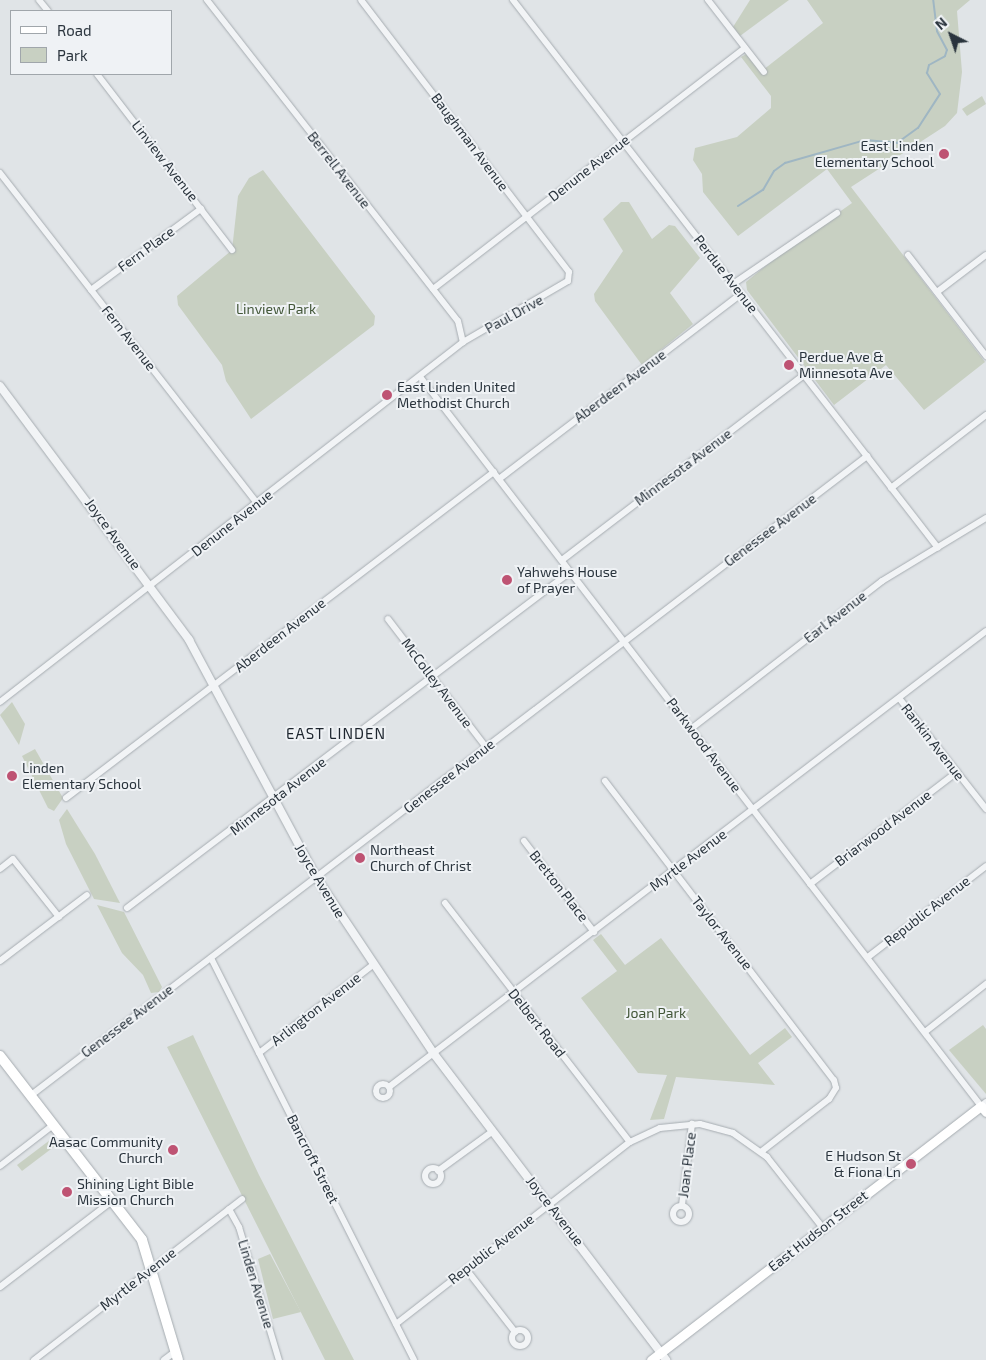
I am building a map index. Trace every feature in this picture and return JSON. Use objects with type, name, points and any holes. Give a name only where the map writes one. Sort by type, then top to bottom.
[{"type":"main road","points":[[0,1056],[142,1240],[153,1268],[177,1355]]},
{"type":"main road","name":"East Hudson Street","points":[[651,1360],[664,1356],[822,1227],[984,1107]]},
{"type":"street","points":[[39,0],[47,10]]},
{"type":"street","name":"Berrell Avenue","points":[[207,0],[458,321],[462,342]]},
{"type":"street","name":"Baughman Avenue","points":[[361,0],[569,272],[564,285]]},
{"type":"street","name":"Perdue Avenue","points":[[513,0],[938,548]]},
{"type":"street","points":[[708,0],[764,72]]},
{"type":"street","name":"Denune Avenue","points":[[433,289],[745,48]]},
{"type":"street","name":"Linview Avenue","points":[[98,75],[232,250]]},
{"type":"street","name":"Fern Avenue","points":[[0,173],[258,504]]},
{"type":"street","name":"Fern Place","points":[[92,290],[201,209]]},
{"type":"street","points":[[733,284],[837,213]]},
{"type":"street","points":[[908,255],[986,356]]},
{"type":"street","points":[[937,292],[986,255]]},
{"type":"street","name":"Paul Drive","points":[[462,342],[564,285]]},
{"type":"street","name":"Aberdeen Avenue","points":[[499,479],[741,294]]},
{"type":"street","name":"Denune Avenue","points":[[0,702],[422,378],[462,342]]},
{"type":"street","name":"Minnesota Avenue","points":[[562,560],[804,375]]},
{"type":"street","name":"Parkwood Avenue","points":[[422,378],[810,884],[984,1107]]},
{"type":"street","name":"Joyce Avenue","points":[[0,386],[151,586],[214,686],[316,877],[373,965],[434,1054],[664,1356]]},
{"type":"street","points":[[892,488],[986,416]]},
{"type":"street","name":"Genessee Avenue","points":[[30,1096],[867,456]]},
{"type":"street","name":"Aberdeen Avenue","points":[[66,798],[494,472]]},
{"type":"street","name":"Earl Avenue","points":[[692,728],[882,581],[986,518]]},
{"type":"street","name":"Minnesota Avenue","points":[[127,908],[570,572]]},
{"type":"street","name":"McColley Avenue","points":[[388,619],[486,747]]},
{"type":"street","name":"Myrtle Avenue","points":[[389,1087],[899,698],[985,635]]},
{"type":"street","name":"Rankin Avenue","points":[[899,698],[986,809]]},
{"type":"street","name":"Briarwood Avenue","points":[[810,884],[957,772]]},
{"type":"street","name":"Taylor Avenue","points":[[605,781],[830,1073],[836,1088],[829,1099],[761,1152]]},
{"type":"street","name":"Bretton Place","points":[[524,841],[594,932]]},
{"type":"street","points":[[0,869],[13,859],[59,917]]},
{"type":"street","name":"Republic Avenue","points":[[868,957],[986,866]]},
{"type":"street","points":[[0,961],[87,895]]},
{"type":"street","name":"Delbert Road","points":[[444,904],[630,1142]]},
{"type":"street","name":"Bancroft Street","points":[[211,958],[414,1360]]},
{"type":"street","name":"Arlington Avenue","points":[[259,1053],[373,965]]},
{"type":"street","points":[[925,1032],[986,984]]},
{"type":"street","points":[[692,1124],[733,1133],[761,1152],[822,1227]]},
{"type":"street","name":"Republic Avenue","points":[[396,1324],[630,1142],[660,1128],[692,1124]]},
{"type":"street","name":"Joan Place","points":[[682,1205],[692,1124]]},
{"type":"street","points":[[0,1166],[53,1125]]},
{"type":"street","points":[[438,1171],[493,1131]]},
{"type":"street","name":"Myrtle Avenue","points":[[34,1360],[242,1199]]},
{"type":"street","points":[[0,1286],[112,1201]]},
{"type":"street","name":"Linden Avenue","points":[[229,1209],[239,1227],[279,1360]]},
{"type":"street","points":[[466,1269],[515,1332]]},
{"type":"street","points":[[164,1360],[177,1355]]},
{"type":"green space","points":[[750,0],[789,0],[740,36],[733,27]]},
{"type":"green space","points":[[807,0],[970,0],[957,11],[962,72],[957,113],[945,126],[851,187],[985,362],[924,410],[886,365],[834,405],[747,290],[746,282],[779,255],[852,203],[827,169],[738,236],[703,192],[702,174],[693,160],[695,148],[737,137],[771,108],[771,96],[741,57],[748,53],[763,70],[823,23]]},
{"type":"green space","points":[[982,96],[986,104],[967,116],[962,109]]},
{"type":"green space","name":"Linview Park","points":[[263,170],[375,316],[374,325],[251,419],[226,381],[222,365],[178,305],[177,296],[232,250],[238,196],[249,178]]},
{"type":"green space","points":[[621,202],[629,202],[652,239],[669,225],[675,226],[700,258],[670,293],[693,324],[642,365],[595,301],[594,294],[623,251],[603,219]]},
{"type":"green space","points":[[12,702],[25,724],[19,745],[0,715]]},
{"type":"green space","points":[[35,749],[63,798],[54,811],[48,808],[22,756]]},
{"type":"green space","points":[[67,809],[95,854],[120,903],[94,899],[66,844],[59,820]]},
{"type":"green space","points":[[97,905],[124,912],[162,987],[159,992],[151,993],[143,975],[122,953]]},
{"type":"green space","name":"Joan Park","points":[[601,934],[625,965],[661,938],[750,1055],[785,1028],[792,1037],[758,1063],[775,1085],[676,1077],[664,1119],[650,1120],[667,1075],[638,1073],[581,998],[617,971],[593,940]]},
{"type":"green space","points":[[983,1025],[986,1029],[986,1094],[949,1050]]},
{"type":"green space","points":[[193,1035],[259,1175],[354,1360],[325,1360],[167,1047]]},
{"type":"green space","points":[[50,1140],[55,1146],[22,1171],[17,1165]]},
{"type":"green space","points":[[270,1254],[301,1312],[273,1319],[258,1259]]},
{"type":"waterway","points":[[738,206],[763,190],[774,171],[785,163],[865,140],[897,143],[918,128],[940,94],[927,73],[929,65],[945,56],[947,50],[937,31],[933,0]]},
{"type":"place","name":"East Linden Elementary School","points":[[944,154]]},
{"type":"place","name":"Perdue Ave & Minnesota Ave","points":[[789,365]]},
{"type":"place","name":"East Linden United Methodist Church","points":[[387,395]]},
{"type":"place","name":"Yahwehs House of Prayer","points":[[507,580]]},
{"type":"place","name":"Linden Elementary School","points":[[12,776]]},
{"type":"place","name":"Northeast Church of Christ","points":[[360,858]]},
{"type":"place","name":"Aasac Community Church","points":[[173,1150]]},
{"type":"place","name":"E Hudson St & Fiona Ln","points":[[911,1164]]},
{"type":"place","name":"Shining Light Bible Mission Church","points":[[67,1192]]},
{"type":"district","name":"EAST LINDEN","points":[[336,734]]}]
